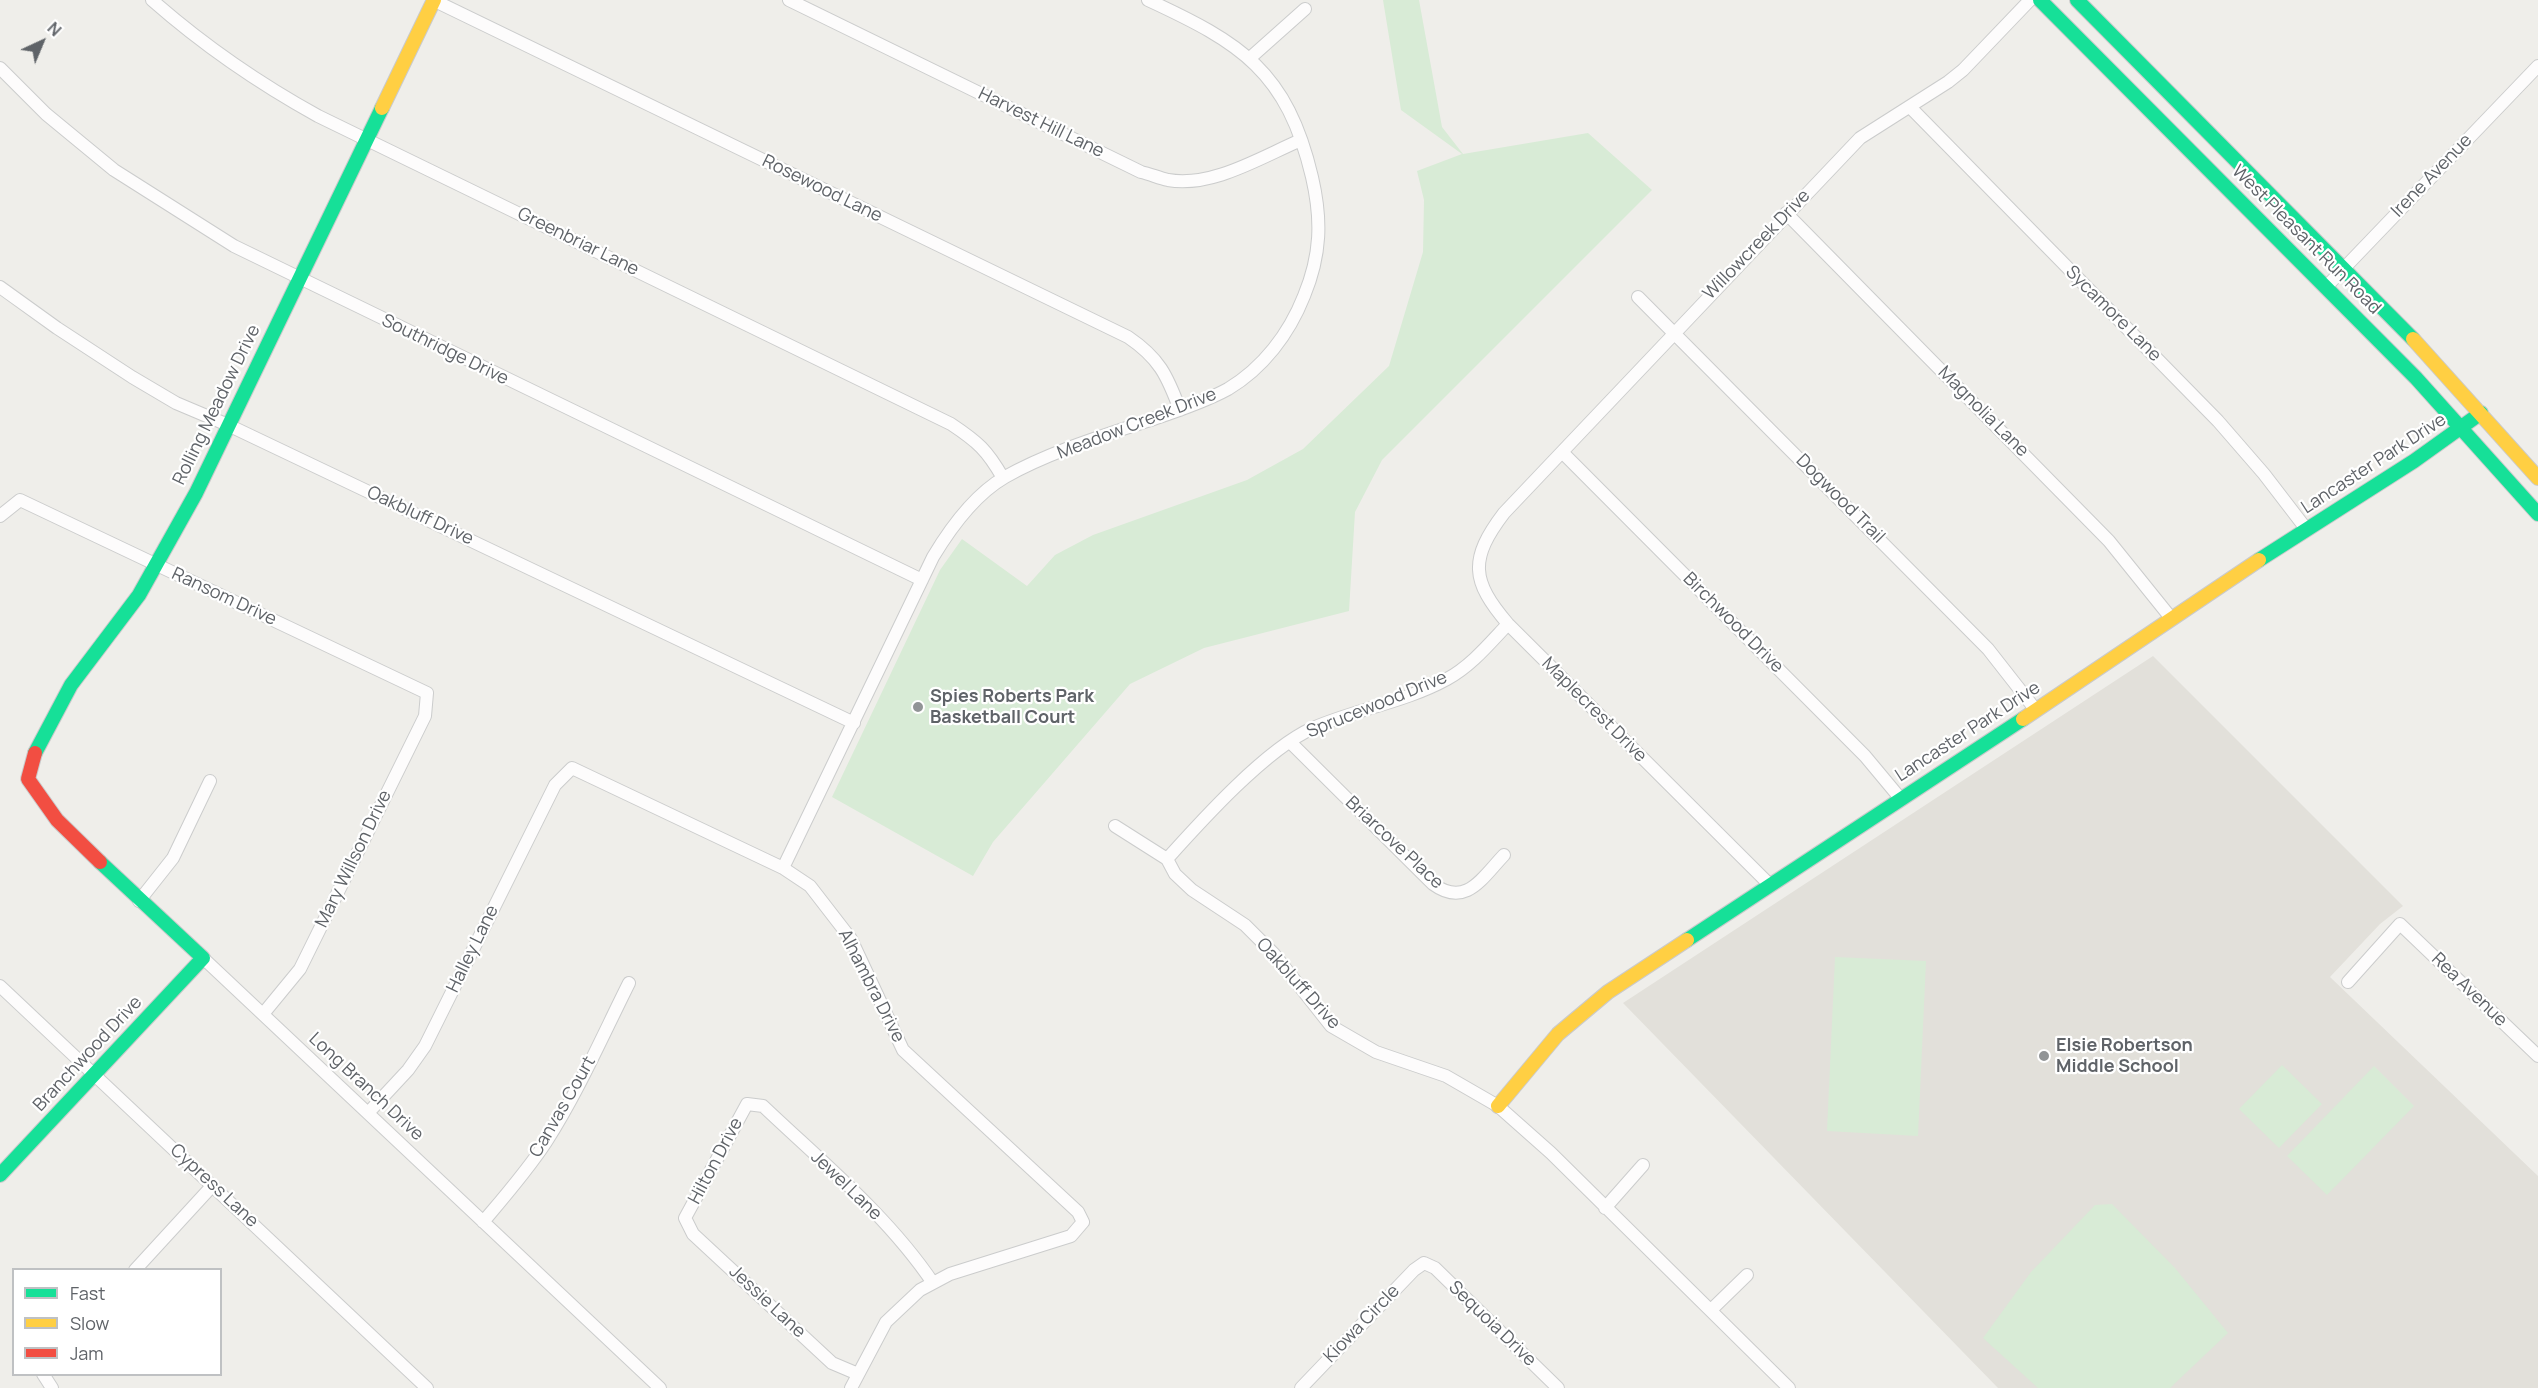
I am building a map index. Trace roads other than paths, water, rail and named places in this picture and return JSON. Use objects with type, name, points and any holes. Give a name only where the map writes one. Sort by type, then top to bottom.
[{"type":"street","name":"Greenbriar Lane","points":[[152,0],[229,60],[290,101],[951,424],[972,437],[989,453],[1004,478]]},
{"type":"street","name":"Rolling Meadow Drive","points":[[50,808],[28,779],[36,751],[71,685],[139,595],[196,493],[434,0]]},
{"type":"street","name":"Rosewood Lane","points":[[434,0],[1128,337],[1144,348],[1159,363],[1169,379],[1180,410]]},
{"type":"street","name":"Harvest Hill Lane","points":[[789,0],[1141,172],[1168,180],[1191,181],[1213,176],[1301,140]]},
{"type":"street","name":"Meadow Creek Drive","points":[[783,868],[922,580],[944,538],[959,519],[1004,478],[1039,460],[1180,410],[1227,389],[1255,368],[1274,349],[1299,308],[1313,274],[1320,215],[1310,169],[1289,110],[1270,78],[1250,58],[1221,36],[1148,0]]},
{"type":"street","name":"Willowcreek Drive","points":[[1504,513],[1786,213],[1860,138],[1963,70],[2030,0]]},
{"type":"street","name":"West Pleasant Run Road","points":[[2040,0],[2327,286],[2463,428],[2538,514]]},
{"type":"street","name":"West Pleasant Run Road","points":[[2077,0],[2343,269],[2481,413],[2538,478]]},
{"type":"street","points":[[1250,58],[1305,9]]},
{"type":"street","name":"Irene Avenue","points":[[2327,286],[2538,66]]},
{"type":"street","name":"Southridge Drive","points":[[0,68],[46,114],[122,176],[234,246],[922,580]]},
{"type":"street","name":"Sycamore Lane","points":[[1910,107],[2226,430],[2264,474],[2307,530]]},
{"type":"street","name":"Magnolia Lane","points":[[1786,213],[2109,541],[2171,618]]},
{"type":"street","name":"Oakbluff Drive","points":[[0,287],[57,328],[176,403],[228,425],[854,723]]},
{"type":"street","name":"Dogwood Trail","points":[[1638,297],[1988,649],[2035,709]]},
{"type":"street","name":"Lancaster Park Drive","points":[[1498,1106],[1558,1034],[1608,992],[2131,648],[2171,618],[2463,428],[2481,413]]},
{"type":"street","name":"Birchwood Drive","points":[[1562,452],[1865,756],[1900,798]]},
{"type":"street","name":"Ransom Drive","points":[[0,516],[21,500],[428,693]]},
{"type":"street","name":"Maplecrest Drive","points":[[1504,513],[1489,532],[1482,549],[1479,569],[1481,586],[1492,605],[1508,624],[1770,885]]},
{"type":"street","name":"Sprucewood Drive","points":[[1167,859],[1266,760],[1290,742],[1312,728],[1424,689],[1448,678],[1471,663],[1508,624]]},
{"type":"street","name":"Mary Willson Drive","points":[[263,1014],[300,969],[425,716],[428,693]]},
{"type":"street","name":"Briarcove Place","points":[[1290,742],[1433,884],[1444,892],[1456,895],[1472,888],[1504,855]]},
{"type":"street","name":"Alhambra Drive","points":[[564,775],[572,768],[783,868],[810,886],[851,939],[903,1050],[1078,1212],[1083,1222],[1071,1236],[950,1274],[933,1283]]},
{"type":"street","name":"Halley Lane","points":[[368,1113],[408,1070],[425,1046],[555,785],[564,775]]},
{"type":"street","points":[[140,902],[173,858],[210,781]]},
{"type":"street","name":"Long Branch Drive","points":[[50,808],[57,820],[140,902],[263,1014],[660,1388]]},
{"type":"street","name":"Oakbluff Drive","points":[[1115,826],[1167,859],[1175,874],[1192,890],[1245,925],[1274,954],[1331,1026],[1376,1053],[1446,1076],[1498,1106],[1551,1153],[1789,1388]]},
{"type":"street","name":"Rea Avenue","points":[[2348,982],[2400,924],[2538,1056]]},
{"type":"street","name":"Branchwood Drive","points":[[0,1175],[203,958]]},
{"type":"street","name":"Canvas Court","points":[[483,1222],[516,1184],[571,1101],[629,983]]},
{"type":"street","name":"Cypress Lane","points":[[0,986],[427,1388]]},
{"type":"street","name":"Hilton Drive","points":[[685,1218],[747,1104]]},
{"type":"street","name":"Jewel Lane","points":[[747,1104],[764,1106],[883,1220],[915,1257],[933,1283]]},
{"type":"street","points":[[1605,1208],[1642,1165]]},
{"type":"street","points":[[136,1268],[213,1185]]},
{"type":"street","name":"Jessie Lane","points":[[685,1218],[693,1234],[832,1363],[858,1374]]},
{"type":"street","name":"Kiowa Circle","points":[[1301,1388],[1414,1270],[1424,1263]]},
{"type":"street","name":"Sequoia Drive","points":[[1424,1263],[1435,1268],[1558,1388]]},
{"type":"street","points":[[1711,1310],[1747,1275]]},
{"type":"street","points":[[851,1388],[886,1322],[920,1290],[933,1283]]},
{"type":"place","name":"Spies Roberts Park Basketball Court","points":[[918,707]]},
{"type":"place","name":"Elsie Robertson Middle School","points":[[2044,1056]]}]
